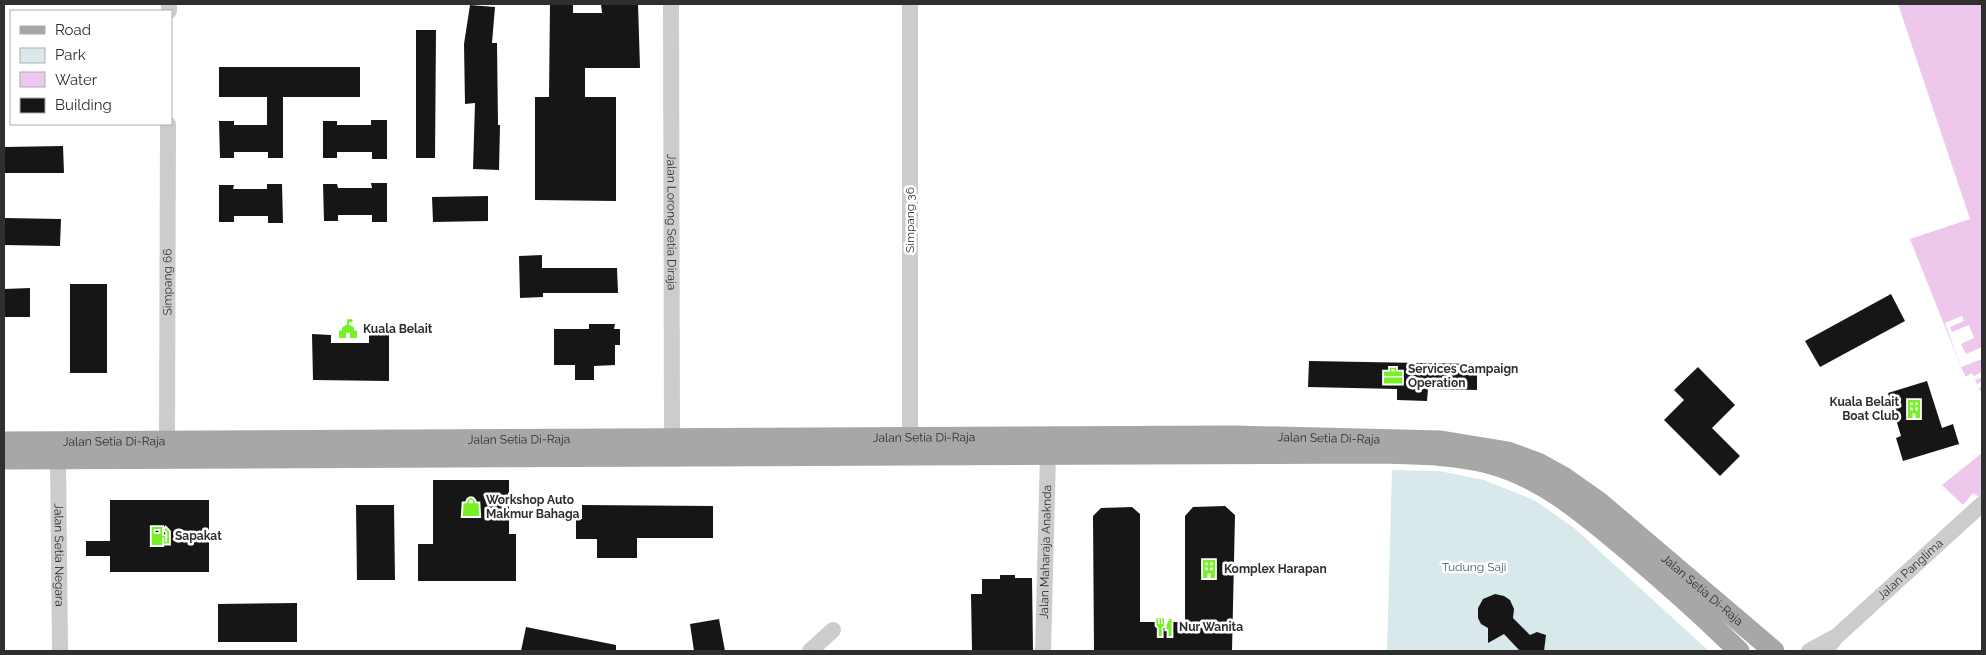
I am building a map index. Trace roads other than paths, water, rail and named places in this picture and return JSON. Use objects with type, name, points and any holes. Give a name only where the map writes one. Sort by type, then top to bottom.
[{"type":"main road","name":"Jalan Setia Di-Raja","points":[[4,442],[1234,436],[1411,439],[1462,443],[1508,452],[1542,465],[1572,482],[1600,502],[1774,651]]},
{"type":"main road","name":"Jalan Setia Di-Raja","points":[[4,459],[1424,454],[1489,463],[1519,474],[1546,488],[1580,510],[1654,572],[1740,651]]},
{"type":"street","name":"Jalan Lorong Setia Diraja","points":[[671,4],[672,439]]},
{"type":"street","name":"Simpang 36","points":[[910,4],[910,437]]},
{"type":"street","name":"Simpang 66","points":[[167,441],[168,125]]},
{"type":"street","name":"Jalan Maharaja Anaknda","points":[[1044,651],[1048,454]]},
{"type":"street","name":"Jalan Setia Negara","points":[[58,459],[60,651]]},
{"type":"street","name":"Jalan Panglima","points":[[1826,651],[1837,636],[1982,504]]},
{"type":"street","points":[[810,651],[832,630]]},
{"type":"street","name":"Jalan Panglima","points":[[1808,651],[1837,636]]},
{"type":"water","points":[[1898,4],[1982,4],[1982,398],[1977,401],[1961,367],[1910,239],[1970,219]]},
{"type":"water","points":[[1982,453],[1982,496],[1981,498],[1973,493],[1963,505],[1942,485]]},
{"type":"place","name":"Kuala Belait","points":[[348,329]]},
{"type":"place","name":"Services Campaign Operation","points":[[1393,376]]},
{"type":"place","name":"Kuala Belait Boat Club","points":[[1914,409]]},
{"type":"place","name":"Workshop Auto Makmur Bahaga","points":[[471,507]]},
{"type":"place","name":"Sapakat","points":[[160,536]]},
{"type":"place","name":"Komplex Harapan","points":[[1209,569]]},
{"type":"place","name":"Nur Wanita","points":[[1164,627]]},
{"type":"park label","name":"Tudung Saji","points":[[1474,567]]}]
